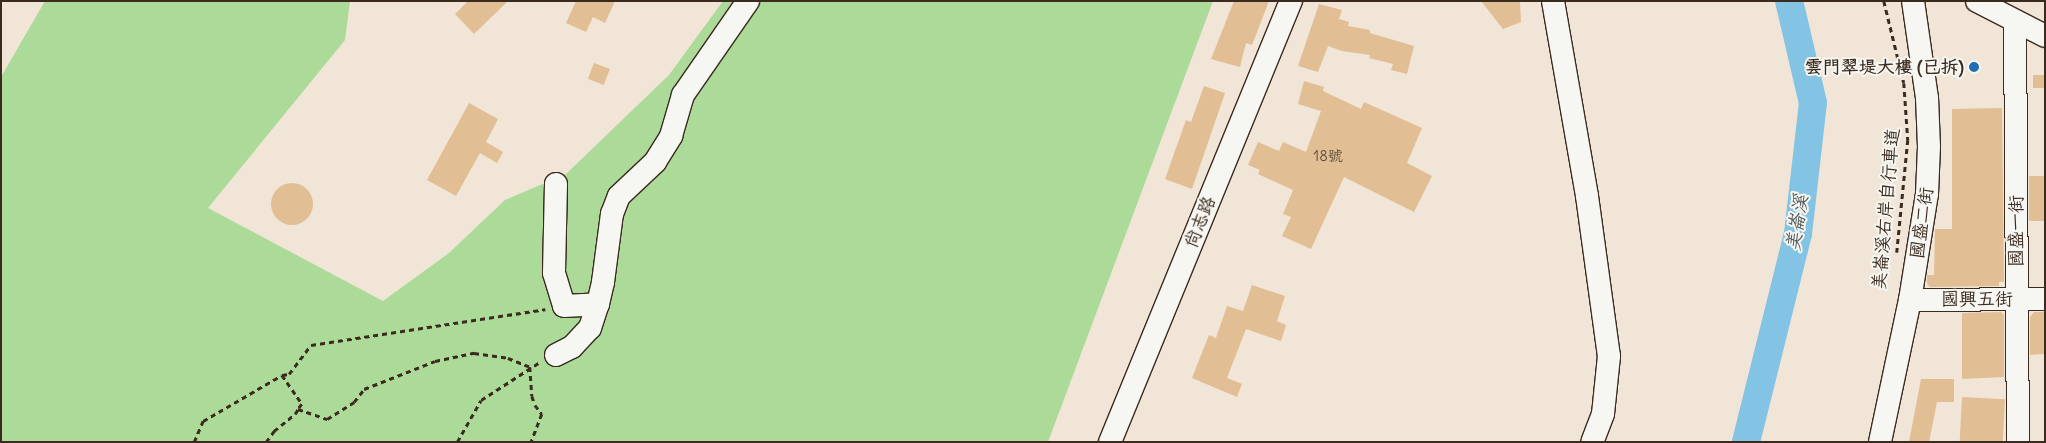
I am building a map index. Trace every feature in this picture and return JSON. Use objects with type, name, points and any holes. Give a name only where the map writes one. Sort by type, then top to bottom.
[{"type":"street","points":[[556,355],[572,347],[590,328],[603,282],[612,214],[619,196],[655,162],[671,136],[683,95],[748,1]]},
{"type":"street","name":"尚志路","points":[[1110,442],[1290,1]]},
{"type":"street","points":[[1552,1],[1587,196],[1609,356],[1603,414],[1592,442]]},
{"type":"street","name":"國盛二街","points":[[1880,442],[1910,300],[1923,227],[1929,147],[1927,98],[1913,1]]},
{"type":"street","points":[[1977,1],[2045,36]]},
{"type":"street","name":"國盛一街","points":[[2015,21],[2018,442]]},
{"type":"street","points":[[556,184],[554,273],[564,306],[581,307],[598,304]]},
{"type":"street","name":"國興五街","points":[[1910,300],[2045,300]]},
{"type":"path","name":"美崙溪右岸自行車道","points":[[1884,1],[1904,83],[1908,140],[1897,257]]},
{"type":"path","points":[[194,442],[203,420],[282,375],[289,374],[311,345],[564,306]]},
{"type":"path","points":[[298,409],[326,419],[354,402],[364,389],[428,363],[474,353],[508,358],[530,367]]},
{"type":"path","points":[[457,442],[481,400],[530,367],[556,355]]},
{"type":"path","points":[[530,367],[532,396],[535,405],[542,414],[531,442]]},
{"type":"path","points":[[266,442],[274,431],[283,425],[302,404],[282,375]]},
{"type":"green space","points":[[45,1],[350,1],[345,40],[208,208],[383,301],[449,253],[505,200],[566,174],[669,75],[723,1],[1213,1],[1048,442],[1,442],[1,77]]},
{"type":"building","points":[[468,1],[508,1],[474,34],[455,14]]},
{"type":"building","points":[[576,1],[615,1],[605,23],[593,17],[586,32],[566,23]]},
{"type":"building","points":[[1234,1],[1269,1],[1252,45],[1246,43],[1240,67],[1211,59]]},
{"type":"building","points":[[1481,1],[1520,1],[1521,22],[1503,29]]},
{"type":"building","points":[[1319,4],[1342,10],[1339,19],[1349,22],[1348,26],[1370,30],[1370,33],[1414,46],[1407,74],[1391,70],[1393,64],[1369,58],[1370,55],[1342,51],[1328,46],[1318,72],[1298,66]]},
{"type":"building","points":[[594,63],[610,69],[604,85],[588,79]]},
{"type":"building","points":[[2033,75],[2045,75],[2045,88],[2033,88]]},
{"type":"building","points":[[1304,81],[1324,87],[1323,91],[1361,109],[1364,102],[1422,128],[1407,163],[1432,176],[1414,212],[1344,177],[1311,249],[1282,236],[1291,217],[1283,214],[1293,190],[1258,174],[1260,170],[1248,165],[1258,142],[1279,151],[1283,142],[1306,152],[1321,111],[1298,104]]},
{"type":"building","points":[[1204,86],[1225,93],[1192,189],[1165,179],[1186,120],[1191,122]]},
{"type":"building","points":[[469,103],[498,119],[486,142],[503,152],[497,163],[480,153],[456,196],[427,180]]},
{"type":"building","points":[[2002,108],[2004,282],[1999,282],[1999,286],[1930,287],[1927,284],[1927,275],[1934,275],[1935,229],[1952,229],[1952,109]]},
{"type":"building","points":[[2029,176],[2045,176],[2045,221],[2029,221]]},
{"type":"building","points":[[292,183],[307,189],[313,204],[307,219],[292,225],[277,219],[271,204],[277,189]]},
{"type":"building","points":[[1252,285],[1285,296],[1277,321],[1286,325],[1281,341],[1246,329],[1227,378],[1242,384],[1237,397],[1192,378],[1209,335],[1216,338],[1227,306],[1243,311]]},
{"type":"building","points":[[2001,312],[2004,315],[2004,377],[1962,379],[1962,313]]},
{"type":"building","points":[[2034,312],[2045,312],[2045,354],[2030,355],[2030,317]]},
{"type":"building","points":[[1921,379],[1954,379],[1954,402],[1937,402],[1929,442],[1909,442]]},
{"type":"building","points":[[1962,397],[2005,399],[2003,442],[1960,442]]},
{"type":"waterway","name":"美崙溪","points":[[1746,442],[1798,234],[1813,103],[1789,1]]},
{"type":"place","name":"雲門翠堤大樓 (已拆)","points":[[1974,67]]}]
